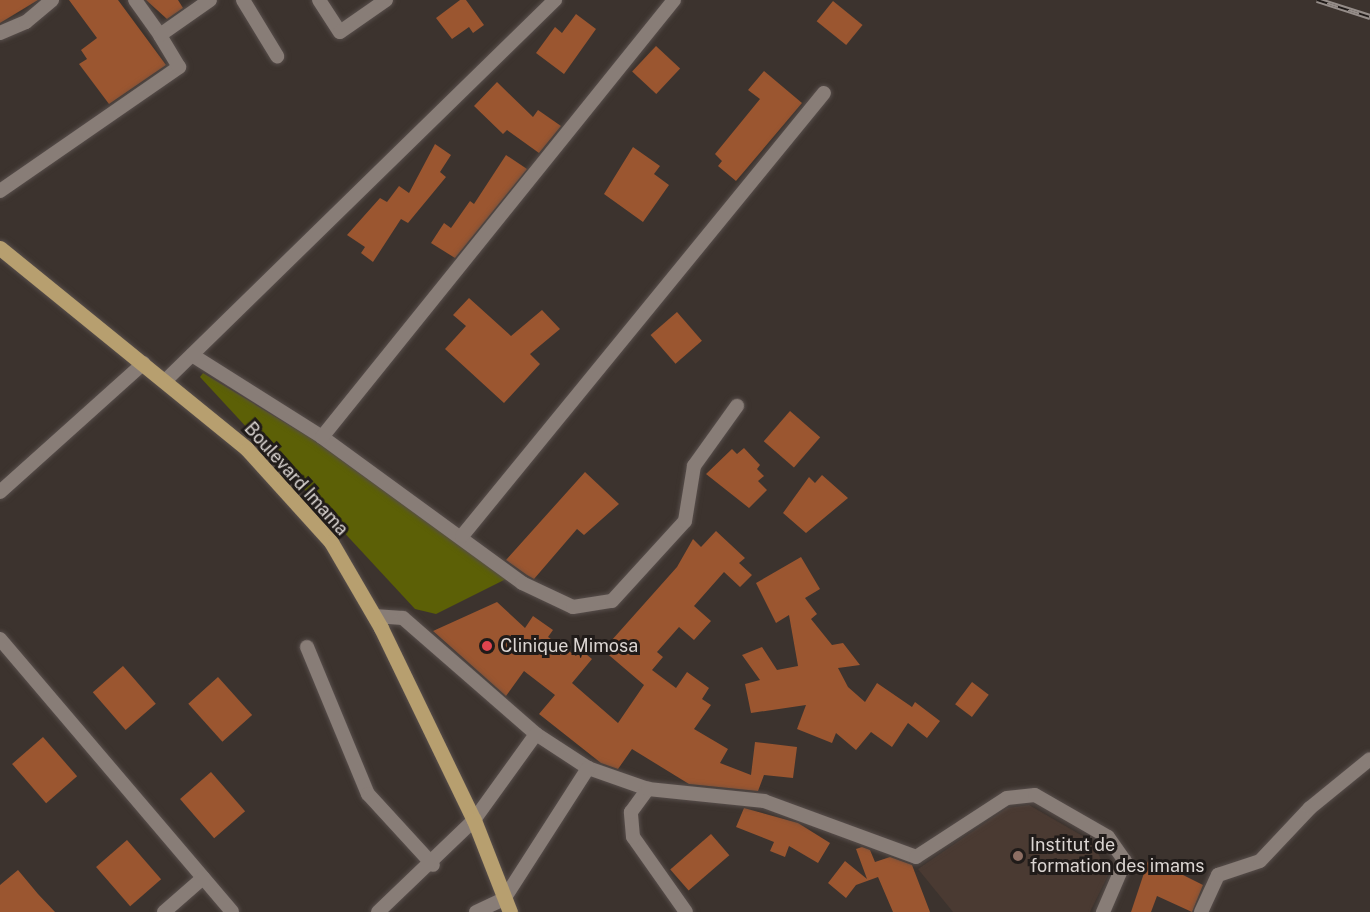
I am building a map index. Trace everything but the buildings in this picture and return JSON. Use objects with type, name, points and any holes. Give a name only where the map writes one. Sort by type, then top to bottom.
[{"type":"main road","name":"Boulevard Imama","points":[[0,248],[166,380],[247,449],[331,542],[374,616],[474,820],[507,905]]},
{"type":"street","points":[[0,191],[179,67],[135,0]]},
{"type":"street","points":[[160,35],[210,0]]},
{"type":"street","points":[[243,0],[277,56]]},
{"type":"street","points":[[319,0],[340,32],[386,0]]},
{"type":"street","points":[[166,380],[555,0]]},
{"type":"street","points":[[322,437],[674,0]]},
{"type":"street","points":[[0,33],[26,22],[46,2]]},
{"type":"street","points":[[462,536],[824,93]]},
{"type":"street","points":[[192,355],[322,437],[555,602],[593,607],[612,601],[685,521],[694,466],[737,406]]},
{"type":"street","points":[[0,492],[144,363]]},
{"type":"street","points":[[374,616],[403,618],[536,734],[588,768],[648,789],[764,801],[916,857],[1007,798],[1035,795],[1108,837],[1125,861],[1103,912]]},
{"type":"street","points":[[0,639],[232,912]]},
{"type":"street","points":[[307,648],[368,794],[433,865]]},
{"type":"street","points":[[378,912],[433,865],[474,820],[536,734]]},
{"type":"street","points":[[1201,912],[1218,875],[1260,861],[1310,808],[1370,759]]},
{"type":"street","points":[[495,912],[507,905],[588,768]]},
{"type":"street","points":[[648,789],[631,812],[633,837],[686,912]]},
{"type":"street","points":[[164,912],[203,878]]},
{"type":"street","points":[[477,912],[507,905]]},
{"type":"shaded area","points":[[203,373],[312,439],[506,579],[436,614],[415,609],[200,377]]},
{"type":"shaded area","name":"Institut de formation des imams","points":[[1029,805],[1093,842],[1108,875],[1090,912],[953,912],[918,869],[1007,808]]},
{"type":"railway","points":[[1317,0],[1370,17]]},
{"type":"place","name":"Clinique Mimosa","points":[[487,646]]},
{"type":"place","name":"Institut de formation des imams","points":[[1018,856]]}]
